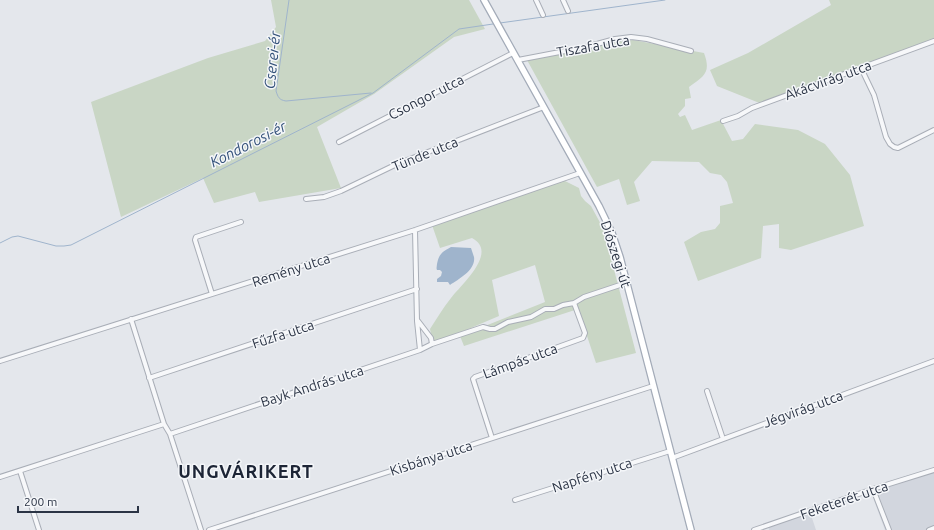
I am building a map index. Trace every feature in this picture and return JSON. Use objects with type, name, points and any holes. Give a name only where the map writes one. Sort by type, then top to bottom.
[{"type":"main road","name":"Diószegi út","points":[[484,0],[580,172],[612,233],[620,258],[691,530]]},
{"type":"street","points":[[536,0],[543,15]]},
{"type":"street","points":[[563,0],[568,11]]},
{"type":"street","name":"Tiszafa utca","points":[[518,60],[586,47],[615,39],[631,37],[647,39],[691,51]]},
{"type":"street","name":"Akácvirág utca","points":[[723,121],[738,116],[752,108],[934,41]]},
{"type":"street","name":"Csongor utca","points":[[340,142],[513,53]]},
{"type":"street","points":[[861,68],[874,95],[886,137],[890,144],[898,148],[934,130]]},
{"type":"street","name":"Tünde utca","points":[[306,199],[324,197],[341,191],[397,164],[544,107]]},
{"type":"street","name":"Remény utca","points":[[0,361],[415,230],[580,172]]},
{"type":"street","points":[[212,294],[194,240],[196,237],[241,222]]},
{"type":"street","points":[[415,230],[417,321],[420,350]]},
{"type":"street","name":"Bayk András utca","points":[[170,434],[420,350],[432,344],[483,327],[490,330],[496,329],[508,322],[530,317],[545,309],[554,309],[563,305],[574,303],[626,283]]},
{"type":"street","name":"Fűzfa utca","points":[[149,378],[417,289]]},
{"type":"street","name":"Lámpás utca","points":[[492,438],[473,379],[581,339],[585,333],[574,303]]},
{"type":"street","points":[[131,319],[164,424],[170,434],[201,530]]},
{"type":"street","points":[[417,321],[430,338],[432,344]]},
{"type":"street","name":"Jégvirág utca","points":[[672,458],[934,361]]},
{"type":"street","name":"Kisbánya utca","points":[[209,530],[653,386]]},
{"type":"street","points":[[707,391],[723,439]]},
{"type":"street","points":[[0,478],[164,424]]},
{"type":"street","name":"Napfény utca","points":[[515,500],[670,451]]},
{"type":"street","name":"Feketerét utca","points":[[754,530],[873,489],[934,470]]},
{"type":"street","points":[[20,471],[39,530]]},
{"type":"street","points":[[873,489],[889,530]]},
{"type":"street","points":[[929,530],[934,528]]},
{"type":"shaded area","points":[[934,468],[934,530],[885,530],[872,495],[873,489]]},
{"type":"shaded area","points":[[810,512],[816,530],[769,530],[768,523]]},
{"type":"green space","points":[[271,0],[469,0],[485,29],[454,37],[374,94],[317,127],[341,188],[259,202],[255,192],[214,203],[203,178],[121,217],[91,102],[208,58],[265,41],[276,27]]},
{"type":"green space","points":[[829,0],[934,0],[934,39],[762,104],[717,86],[710,70],[748,53],[831,5]]},
{"type":"green space","points":[[633,40],[704,53],[707,69],[699,80],[689,87],[691,98],[685,99],[685,106],[678,114],[680,117],[685,115],[692,130],[721,120],[732,141],[743,139],[755,124],[798,130],[825,144],[850,175],[864,226],[791,250],[779,248],[779,224],[763,226],[761,258],[698,281],[684,242],[701,232],[715,229],[720,223],[720,206],[733,203],[727,182],[721,175],[710,173],[699,162],[652,161],[634,182],[640,201],[627,205],[619,179],[597,187],[527,60],[590,45]]},
{"type":"green space","points":[[563,180],[579,188],[581,196],[591,206],[603,228],[636,353],[596,363],[578,309],[464,346],[460,336],[545,302],[535,265],[492,280],[499,316],[433,344],[430,329],[448,302],[475,268],[480,260],[482,251],[479,244],[472,238],[440,248],[432,225]]},
{"type":"water","points":[[451,247],[471,248],[474,262],[466,274],[450,285],[448,282],[437,282],[437,279],[441,276],[442,272],[437,270],[437,268],[440,256]]},
{"type":"waterway","name":"Cserei-ér","points":[[289,0],[276,91],[279,98],[286,101],[371,93]]},
{"type":"waterway","name":"Kondorosi-ér","points":[[500,23],[665,0]]},
{"type":"waterway","name":"Kondorosi-ér","points":[[0,243],[12,237],[18,236],[56,246],[71,245],[373,93],[459,29],[493,24]]},
{"type":"district","name":"UNGVÁRIKERT","points":[[246,471]]}]
